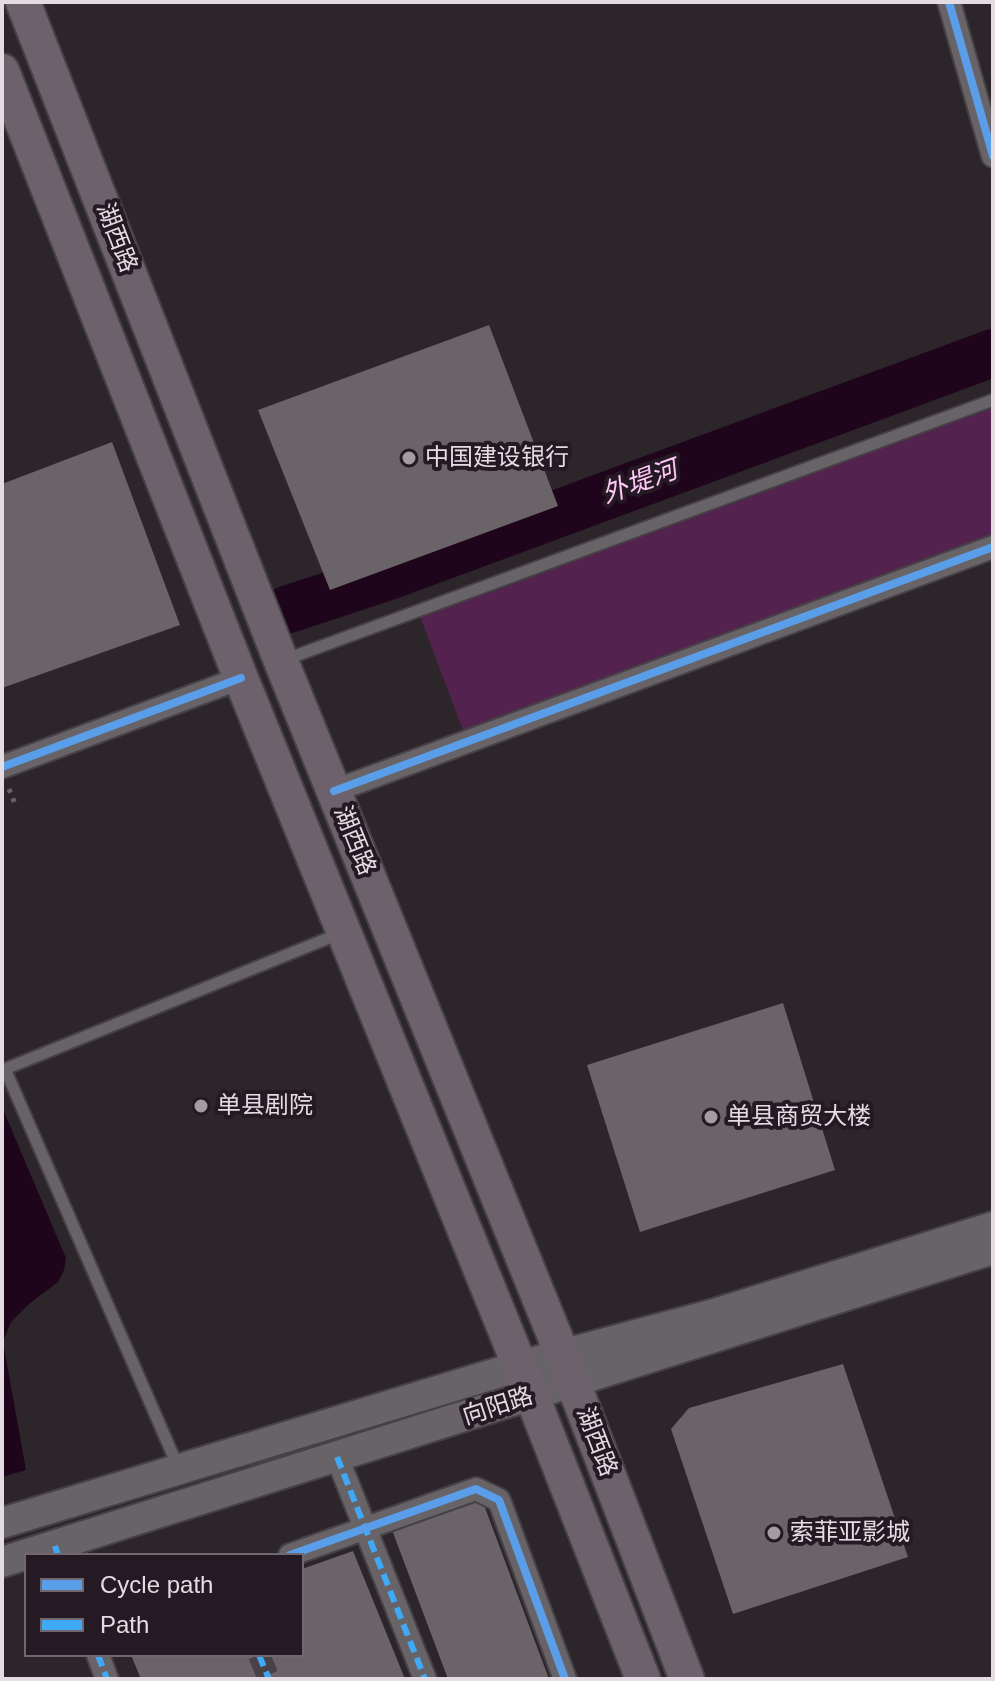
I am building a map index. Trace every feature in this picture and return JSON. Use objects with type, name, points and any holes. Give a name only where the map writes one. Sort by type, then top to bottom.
[{"type":"main road","name":"湖西路","points":[[23,2],[281,661],[568,1368],[687,1679]]},
{"type":"main road","name":"湖西路","points":[[2,71],[241,678],[526,1381],[643,1679]]},
{"type":"main road","name":"向阳路","points":[[568,1368],[711,1315],[993,1227]]},
{"type":"main road","name":"向阳路","points":[[2,1523],[180,1469],[526,1381],[993,1249]]},
{"type":"main road","name":"向阳路","points":[[56,1550],[337,1457],[526,1381]]},
{"type":"main road","name":"向阳路","points":[[2,1562],[24,1557]]},
{"type":"street","points":[[949,2],[993,156]]},
{"type":"street","points":[[334,791],[993,547]]},
{"type":"street","points":[[2,767],[241,678]]},
{"type":"street","points":[[337,1457],[425,1679]]},
{"type":"street","points":[[296,1553],[476,1489],[499,1500],[565,1679]]},
{"type":"street","points":[[99,1657],[107,1679]]},
{"type":"lane","points":[[281,661],[993,400]]},
{"type":"lane","points":[[180,1469],[5,1069],[344,932]]},
{"type":"lane","points":[[568,1368],[712,1302]]},
{"type":"lane","points":[[568,1368],[726,1347]]},
{"type":"shaded area","points":[[993,400],[993,547],[467,741],[418,611]]},
{"type":"shaded area","points":[[2,1107],[66,1258],[58,1282],[11,1322],[3,1342],[26,1470],[2,1477]]},
{"type":"building","name":"中国建设银行","points":[[489,325],[558,506],[330,590],[258,410]]},
{"type":"building","points":[[112,442],[180,625],[2,688],[2,484]]},
{"type":"building","name":"单县商贸大楼","points":[[783,1003],[835,1170],[640,1232],[587,1065]]},
{"type":"building","points":[[843,1364],[908,1557],[733,1614],[671,1429],[689,1408]]},
{"type":"building","points":[[481,1497],[549,1679],[448,1679],[392,1530]]},
{"type":"building","points":[[353,1551],[405,1679],[141,1679],[132,1657],[304,1657],[304,1568]]},
{"type":"waterway","name":"外堤河","points":[[286,610],[389,576],[993,353]]},
{"type":"tunnel","points":[[260,1657],[269,1679]]},
{"type":"marked path","points":[[337,1457],[425,1679]]},
{"type":"marked path","points":[[55,1546],[57,1553]]},
{"type":"marked path","points":[[99,1657],[107,1679]]},
{"type":"marked path","points":[[260,1657],[269,1679]]},
{"type":"cycle path","points":[[949,2],[993,156]]},
{"type":"cycle path","points":[[334,791],[993,547]]},
{"type":"cycle path","points":[[2,767],[241,678]]},
{"type":"cycle path","points":[[296,1553],[476,1489],[499,1500],[565,1679]]},
{"type":"place","name":"中国建设银行","points":[[409,458]]},
{"type":"place","name":"单县剧院","points":[[201,1106]]},
{"type":"place","name":"单县商贸大楼","points":[[711,1117]]},
{"type":"place","name":"索菲亚影城","points":[[774,1533]]}]
